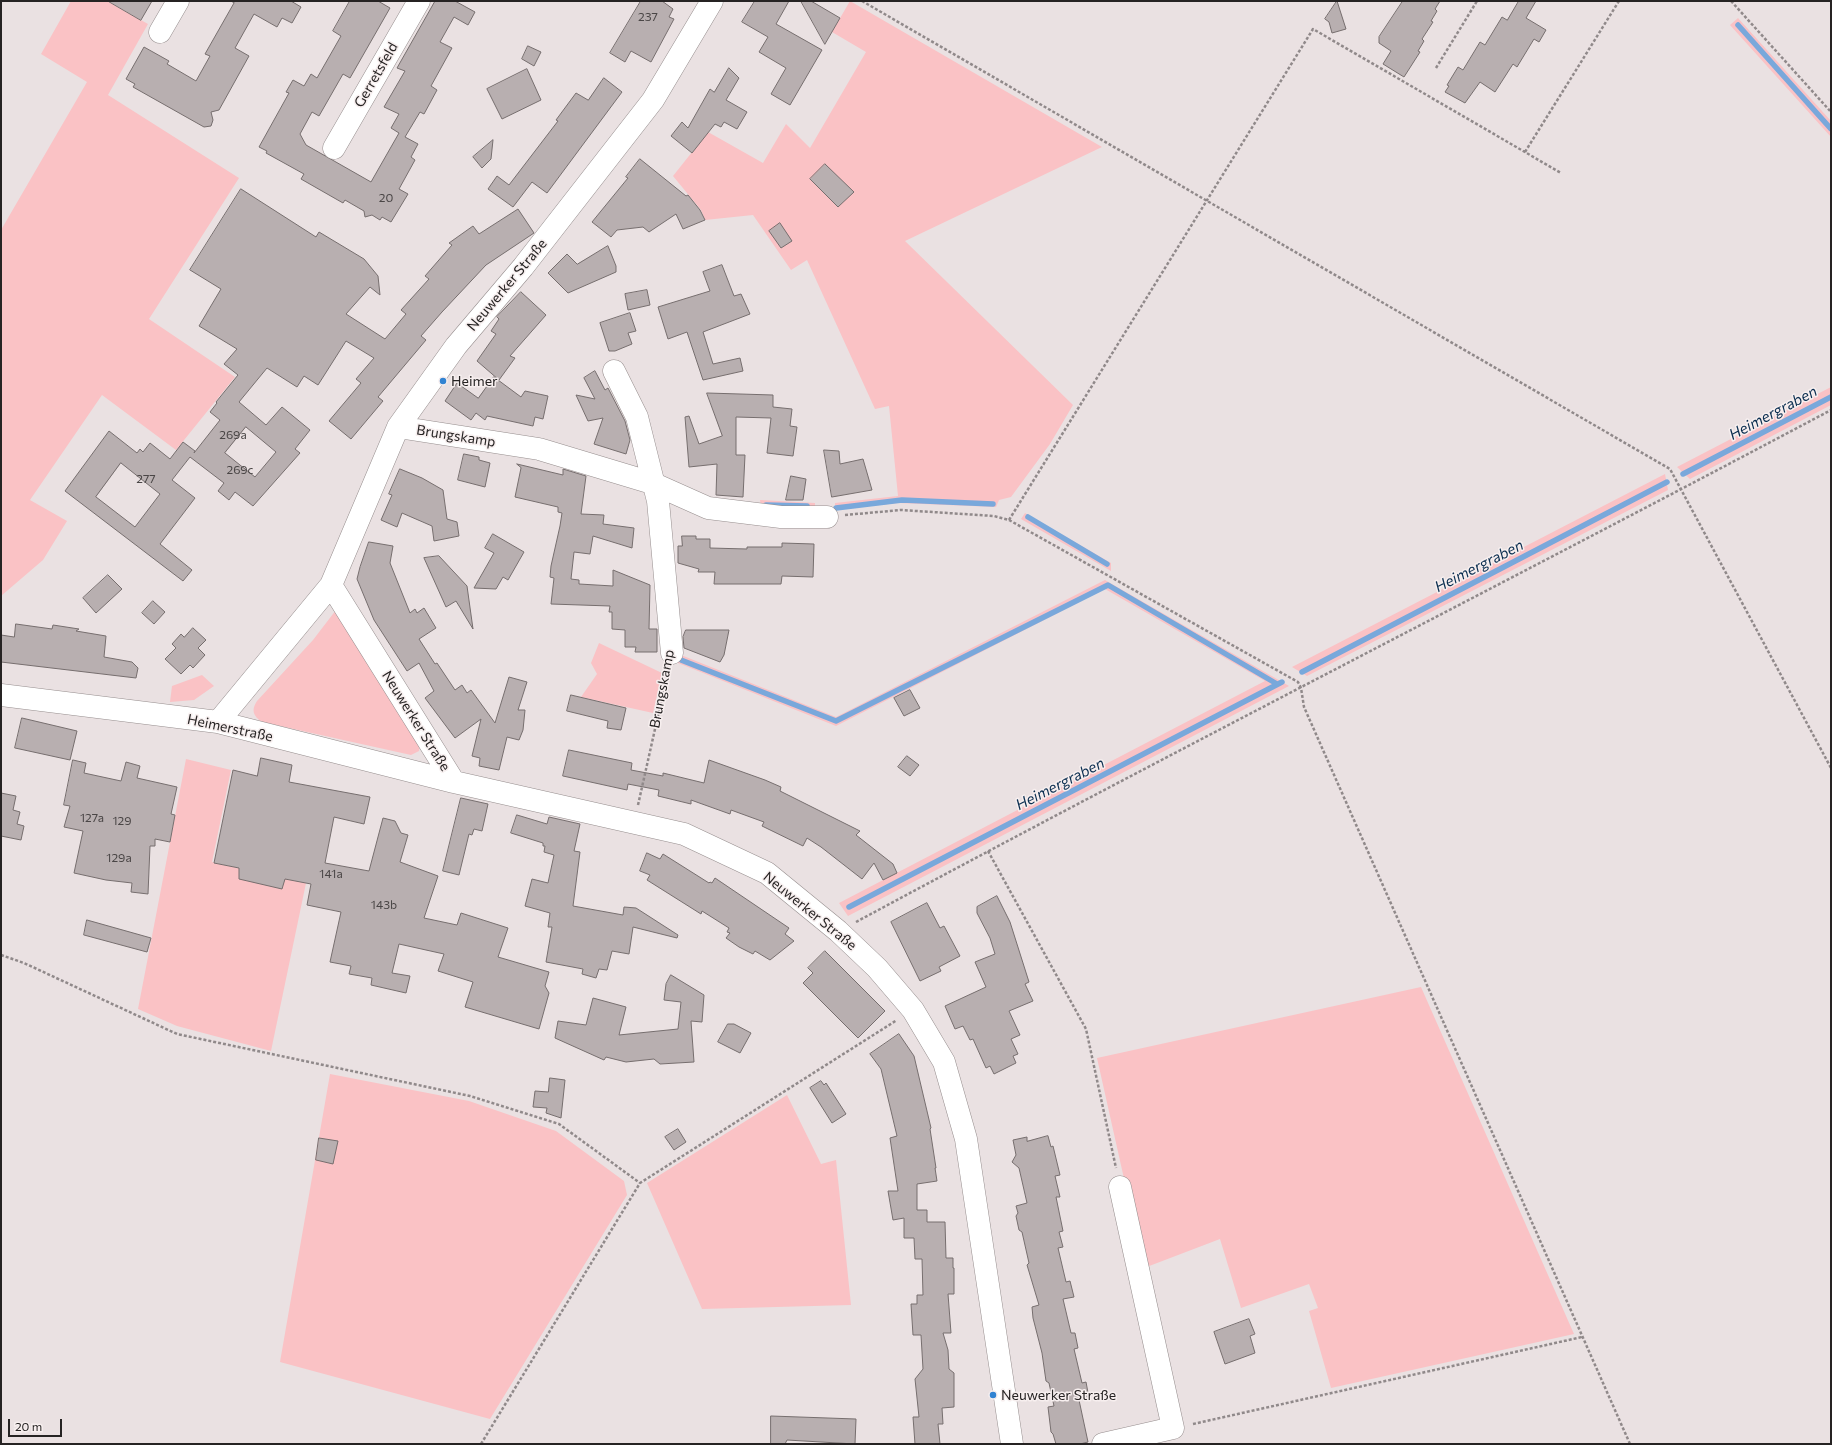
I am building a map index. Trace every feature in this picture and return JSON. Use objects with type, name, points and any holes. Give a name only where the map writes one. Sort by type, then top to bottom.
[{"type":"street","points":[[160,32],[178,1]]},
{"type":"street","name":"Gerretsfeld","points":[[334,148],[419,1]]},
{"type":"street","name":"Neuwerker Straße","points":[[218,722],[331,585],[398,428],[456,346],[523,267],[653,100],[712,1]]},
{"type":"street","name":"Brungskamp","points":[[614,371],[637,417],[652,483],[658,501],[672,653]]},
{"type":"street","name":"Brungskamp","points":[[398,428],[539,449],[652,483],[708,508],[781,517],[827,517]]},
{"type":"street","name":"Neuwerker Straße","points":[[331,585],[454,782],[684,834],[767,874],[838,931],[877,968],[913,1010],[944,1062],[966,1139],[1012,1444]]},
{"type":"street","name":"Heimerstraße","points":[[1,695],[218,722],[454,782]]},
{"type":"street","points":[[1103,1444],[1173,1428],[1120,1187]]},
{"type":"path","points":[[862,1],[1670,469],[1831,768]]},
{"type":"path","points":[[1436,68],[1477,1]]},
{"type":"path","points":[[1525,152],[1619,1]]},
{"type":"path","points":[[1730,1],[1831,112]]},
{"type":"path","points":[[1009,520],[1313,29],[1561,173]]},
{"type":"path","points":[[838,931],[1831,410]]},
{"type":"path","points":[[827,517],[901,510],[994,516],[1009,520],[1298,682],[1301,688],[1304,707],[1630,1444]]},
{"type":"path","name":"Brungskamp","points":[[634,822],[672,653]]},
{"type":"path","points":[[988,851],[1086,1029],[1120,1187]]},
{"type":"path","points":[[1,955],[24,963],[177,1034],[470,1096],[558,1124],[640,1183]]},
{"type":"path","points":[[481,1444],[640,1183],[913,1010]]},
{"type":"path","points":[[1173,1428],[1582,1337]]},
{"type":"shaded area","points":[[71,1],[107,1],[148,24],[108,95],[239,178],[149,319],[235,377],[176,450],[102,395],[30,500],[67,521],[43,560],[1,596],[1,230],[87,82],[41,54]]},
{"type":"shaded area","points":[[850,1],[1102,147],[905,241],[1073,405],[1050,444],[1011,497],[999,500],[996,507],[898,503],[835,510],[835,503],[898,496],[889,406],[875,409],[807,260],[791,270],[753,215],[705,220],[701,210],[673,176],[708,132],[763,163],[786,124],[810,148],[866,52],[832,32]]},
{"type":"shaded area","points":[[1738,18],[1831,121],[1831,137],[1730,25]]},
{"type":"shaded area","points":[[1831,387],[1831,405],[1690,479],[1677,467]]},
{"type":"shaded area","points":[[1665,474],[1668,490],[1307,676],[1292,667]]},
{"type":"shaded area","points":[[760,500],[815,503],[815,510],[761,507]]},
{"type":"shaded area","points":[[1025,513],[1111,563],[1111,571],[1021,519]]},
{"type":"shaded area","points":[[1105,580],[1289,686],[848,916],[839,903],[1265,681],[1105,589],[836,726],[673,661],[676,653],[836,717]]},
{"type":"shaded area","points":[[336,610],[421,738],[419,751],[411,755],[262,722],[255,715],[254,707],[257,701],[313,640]]},
{"type":"shaded area","points":[[599,643],[662,673],[653,713],[581,697],[597,674],[591,663]]},
{"type":"shaded area","points":[[202,675],[214,686],[194,700],[170,702],[172,686]]},
{"type":"shaded area","points":[[186,759],[231,770],[212,862],[306,883],[271,1051],[177,1026],[138,1009]]},
{"type":"shaded area","points":[[1421,987],[1574,1334],[1331,1388],[1309,1311],[1318,1308],[1309,1284],[1241,1308],[1220,1239],[1144,1268],[1097,1058]]},
{"type":"shaded area","points":[[330,1074],[469,1101],[556,1131],[624,1181],[627,1195],[490,1419],[280,1362]]},
{"type":"shaded area","points":[[787,1095],[821,1164],[836,1160],[851,1305],[702,1309],[647,1183]]},
{"type":"building","points":[[108,1],[152,1],[141,20]]},
{"type":"building","points":[[231,1],[291,1],[301,7],[292,23],[282,18],[277,27],[254,14],[235,48],[249,56],[219,110],[211,112],[213,120],[211,126],[204,127],[133,87],[135,84],[126,79],[144,47],[169,61],[167,64],[196,81],[210,56],[205,54],[234,3]]},
{"type":"building","points":[[350,1],[378,1],[390,8],[350,78],[343,74],[319,116],[312,112],[300,134],[306,145],[371,182],[399,133],[391,128],[399,114],[384,107],[405,71],[397,68],[435,1],[455,1],[475,12],[468,25],[454,17],[440,42],[452,48],[431,86],[437,90],[424,114],[420,112],[405,137],[418,144],[411,157],[415,160],[399,189],[408,194],[391,222],[382,217],[380,220],[372,215],[365,217],[364,211],[345,200],[343,203],[301,179],[304,174],[266,153],[267,151],[259,147],[289,93],[286,92],[293,80],[304,86],[311,74],[317,78],[341,36],[333,31]]},
{"type":"building","points":[[641,1],[662,1],[673,9],[669,17],[674,19],[651,62],[631,51],[625,62],[610,53]]},
{"type":"building","points":[[755,1],[789,1],[776,24],[822,50],[790,105],[771,94],[786,68],[759,52],[768,37],[742,22]]},
{"type":"building","points":[[801,1],[811,1],[840,18],[825,44]]},
{"type":"building","points":[[1337,1],[1346,29],[1332,33],[1329,22],[1325,19]]},
{"type":"building","points":[[1403,1],[1440,1],[1435,9],[1437,11],[1431,21],[1433,22],[1422,39],[1424,41],[1418,51],[1420,52],[1404,77],[1383,64],[1391,51],[1379,43],[1379,37]]},
{"type":"building","points":[[1519,1],[1536,1],[1526,18],[1546,30],[1539,42],[1534,39],[1517,67],[1513,64],[1495,92],[1480,82],[1465,103],[1445,92],[1449,86],[1447,85],[1458,67],[1463,70],[1480,42],[1485,45],[1502,17],[1507,20]]},
{"type":"building","points":[[528,46],[541,52],[534,66],[522,59]]},
{"type":"building","points":[[729,68],[739,78],[726,100],[747,112],[737,129],[724,122],[721,127],[715,124],[692,153],[671,136],[682,122],[688,128],[710,89],[714,92]]},
{"type":"building","points":[[527,69],[541,100],[502,119],[487,89]]},
{"type":"building","points":[[604,78],[622,92],[547,193],[532,182],[513,207],[488,189],[497,176],[509,185],[558,121],[556,120],[576,93],[588,100]]},
{"type":"building","points":[[493,140],[491,159],[482,168],[473,157]]},
{"type":"building","points":[[640,159],[686,196],[688,195],[700,210],[705,220],[683,229],[676,214],[649,232],[643,227],[617,230],[611,237],[592,222],[628,178],[626,177]]},
{"type":"building","points":[[825,164],[854,192],[838,207],[810,179]]},
{"type":"building","points":[[241,189],[316,237],[319,232],[364,259],[378,276],[380,295],[370,287],[346,314],[385,339],[406,314],[401,310],[429,279],[425,276],[452,245],[449,243],[473,226],[479,234],[518,209],[534,233],[486,265],[442,312],[421,336],[426,340],[378,397],[383,401],[351,439],[329,421],[361,383],[356,379],[374,358],[346,341],[318,385],[304,376],[297,387],[267,368],[239,402],[266,425],[282,407],[310,430],[295,449],[300,453],[253,506],[235,492],[229,500],[218,491],[224,483],[190,457],[172,480],[195,498],[160,544],[192,570],[183,581],[65,491],[109,431],[137,453],[140,449],[143,452],[150,443],[170,459],[183,442],[195,451],[194,453],[220,420],[210,412],[217,403],[216,402],[238,375],[224,364],[237,349],[199,326],[221,289],[190,270]],"holes":[[[246,427],[276,452],[255,477],[225,453]],[[121,463],[160,494],[135,527],[96,497]]]},
{"type":"building","points":[[780,223],[792,241],[781,248],[769,231]]},
{"type":"building","points":[[608,246],[616,266],[616,272],[568,293],[548,273],[567,254],[577,264]]},
{"type":"building","points":[[722,265],[734,296],[741,294],[750,314],[703,332],[713,364],[740,358],[743,371],[703,380],[687,332],[668,339],[658,307],[710,291],[703,272]]},
{"type":"building","points":[[647,290],[650,305],[628,310],[625,294]]},
{"type":"building","points":[[521,292],[546,315],[510,356],[515,358],[499,380],[477,361],[496,334],[491,331],[499,319],[497,317]]},
{"type":"building","points":[[630,313],[636,331],[628,333],[632,344],[615,351],[609,351],[600,323]]},
{"type":"building","points":[[595,371],[605,390],[608,388],[625,421],[630,440],[626,454],[594,444],[603,418],[588,421],[576,395],[595,399],[584,378]]},
{"type":"building","points":[[494,377],[521,397],[525,391],[548,396],[543,419],[535,417],[533,426],[487,416],[485,420],[476,413],[471,420],[445,401],[457,383],[478,398]]},
{"type":"building","points":[[707,393],[773,395],[773,407],[792,409],[790,426],[797,427],[793,456],[767,453],[771,418],[736,417],[736,455],[745,455],[743,497],[716,495],[717,464],[689,467],[685,417],[689,416],[699,444],[722,436]]},
{"type":"building","points":[[824,450],[839,451],[840,464],[863,459],[872,490],[832,497]]},
{"type":"building","points":[[464,454],[479,457],[479,460],[490,463],[485,487],[458,480]]},
{"type":"building","points":[[517,464],[563,475],[563,469],[586,476],[581,514],[604,515],[603,524],[634,528],[632,548],[593,536],[590,554],[574,552],[571,579],[579,580],[579,584],[613,586],[613,570],[650,585],[649,629],[657,629],[657,652],[635,652],[636,647],[625,647],[625,630],[612,629],[612,612],[609,612],[610,606],[551,604],[554,578],[550,577],[551,566],[562,513],[558,512],[558,507],[515,497],[521,468]]},
{"type":"building","points":[[400,469],[422,478],[443,490],[447,519],[457,522],[459,536],[434,541],[432,526],[402,513],[397,527],[381,520],[392,495],[389,494]]},
{"type":"building","points":[[791,476],[806,479],[803,500],[786,500]]},
{"type":"building","points":[[493,534],[524,552],[508,580],[503,577],[496,589],[474,588],[494,553],[485,548]]},
{"type":"building","points":[[682,536],[696,536],[696,539],[710,539],[710,548],[747,549],[747,547],[782,547],[782,543],[814,544],[813,577],[782,576],[781,584],[714,584],[715,572],[698,572],[699,569],[678,563],[678,546],[682,546]]},
{"type":"building","points":[[369,542],[393,546],[390,563],[410,613],[415,609],[417,613],[424,608],[436,628],[419,639],[435,664],[437,663],[455,690],[462,685],[467,693],[471,690],[495,723],[509,677],[527,682],[518,710],[525,710],[523,730],[519,740],[507,737],[499,770],[479,766],[480,758],[472,756],[481,719],[455,738],[425,698],[434,691],[419,663],[407,671],[374,620],[357,579]]},
{"type":"building","points":[[439,556],[467,586],[473,629],[456,601],[446,607],[424,558]]},
{"type":"building","points":[[108,575],[122,589],[96,613],[83,598]]},
{"type":"building","points":[[153,601],[165,612],[154,624],[142,613]]},
{"type":"building","points":[[16,624],[52,629],[53,625],[79,629],[76,631],[106,636],[104,657],[132,662],[138,668],[136,678],[1,662],[1,635],[14,637]]},
{"type":"building","points":[[193,628],[206,640],[198,648],[205,655],[193,668],[190,665],[181,674],[165,659],[176,648],[172,644],[181,634],[184,637]]},
{"type":"building","points":[[686,630],[729,630],[724,655],[720,662],[684,648],[683,637]]},
{"type":"building","points":[[910,690],[920,708],[904,716],[894,698]]},
{"type":"building","points":[[571,695],[626,708],[621,730],[607,728],[608,721],[567,711]]},
{"type":"building","points":[[22,718],[77,731],[70,760],[15,748]]},
{"type":"building","points":[[569,750],[632,763],[631,770],[663,776],[663,773],[704,783],[709,760],[765,780],[781,787],[780,791],[860,831],[856,835],[893,864],[897,873],[883,880],[874,863],[862,879],[807,838],[803,846],[762,826],[764,822],[731,810],[730,814],[691,800],[691,804],[658,796],[659,790],[628,784],[627,790],[563,776]]},
{"type":"building","points":[[907,756],[919,765],[910,776],[898,767]]},
{"type":"building","points":[[261,758],[292,765],[289,782],[370,797],[364,824],[334,817],[325,863],[369,871],[383,818],[395,821],[401,833],[408,835],[400,862],[438,876],[424,918],[457,925],[461,913],[508,928],[498,957],[549,972],[545,986],[549,993],[539,1029],[465,1007],[473,982],[438,971],[444,954],[399,944],[392,973],[410,976],[406,993],[371,985],[372,978],[349,974],[351,966],[330,962],[341,912],[307,905],[311,884],[285,879],[282,889],[239,879],[239,868],[214,863],[233,770],[257,776]]},
{"type":"building","points":[[73,760],[86,763],[84,773],[121,781],[126,762],[140,766],[137,778],[177,787],[171,814],[175,815],[170,842],[155,839],[155,846],[150,846],[148,894],[131,892],[132,883],[106,880],[74,873],[83,831],[64,827],[70,806],[64,805]]},
{"type":"building","points":[[1,793],[16,796],[13,810],[20,812],[17,824],[24,826],[21,840],[1,836]]},
{"type":"building","points":[[461,798],[488,804],[482,831],[474,829],[472,835],[469,834],[459,875],[443,871]]},
{"type":"building","points":[[517,815],[547,824],[549,817],[580,824],[574,851],[580,852],[573,906],[623,915],[624,907],[636,908],[678,935],[677,938],[633,927],[629,954],[612,951],[607,970],[599,969],[596,978],[582,974],[583,969],[546,962],[552,927],[548,927],[550,913],[525,906],[532,879],[548,883],[554,855],[544,852],[545,846],[543,846],[543,843],[511,833]]},
{"type":"building","points":[[647,853],[660,859],[663,854],[709,883],[712,883],[715,878],[789,928],[785,934],[794,941],[770,960],[755,951],[753,954],[739,947],[726,938],[730,933],[727,932],[729,928],[702,911],[701,914],[647,880],[650,875],[640,871]]},
{"type":"building","points":[[997,896],[1010,922],[1029,982],[1025,984],[1033,1001],[1009,1011],[1020,1035],[1011,1039],[1018,1054],[1013,1056],[1016,1063],[994,1074],[990,1066],[986,1068],[973,1039],[970,1040],[963,1026],[955,1029],[945,1006],[986,987],[975,962],[995,954],[990,938],[977,913],[977,907]]},
{"type":"building","points":[[927,903],[940,928],[944,926],[960,956],[939,967],[941,971],[920,981],[891,922]]},
{"type":"building","points":[[87,920],[151,938],[147,952],[84,935]]},
{"type":"building","points":[[825,951],[885,1011],[858,1038],[803,983],[813,973],[808,968]]},
{"type":"building","points":[[671,975],[704,995],[702,1022],[691,1021],[694,1062],[660,1064],[654,1059],[626,1062],[606,1057],[604,1060],[555,1038],[558,1021],[586,1025],[593,998],[626,1007],[619,1035],[678,1029],[681,1002],[664,1000],[666,984]]},
{"type":"building","points":[[728,1024],[734,1024],[751,1033],[740,1053],[718,1042]]},
{"type":"building","points":[[899,1034],[914,1056],[931,1128],[936,1168],[937,1181],[917,1184],[917,1210],[927,1210],[927,1222],[945,1222],[946,1258],[953,1258],[954,1268],[954,1294],[948,1294],[951,1333],[943,1333],[948,1350],[949,1369],[954,1373],[954,1407],[942,1408],[943,1424],[938,1424],[940,1444],[915,1444],[913,1417],[919,1417],[915,1379],[923,1369],[921,1335],[913,1335],[911,1304],[917,1304],[917,1295],[923,1295],[922,1259],[915,1259],[914,1238],[904,1238],[904,1218],[893,1220],[888,1191],[898,1191],[890,1138],[897,1136],[881,1069],[870,1054]]},
{"type":"building","points":[[550,1078],[565,1080],[561,1118],[546,1113],[547,1108],[533,1107],[535,1091],[548,1092]]},
{"type":"building","points":[[821,1081],[824,1085],[826,1083],[846,1114],[832,1123],[810,1088]]},
{"type":"building","points":[[678,1129],[686,1142],[674,1150],[665,1137]]},
{"type":"building","points":[[1048,1136],[1051,1147],[1053,1146],[1060,1175],[1055,1176],[1060,1197],[1056,1197],[1063,1231],[1059,1232],[1063,1247],[1058,1248],[1066,1282],[1070,1281],[1074,1297],[1063,1299],[1071,1333],[1075,1333],[1078,1348],[1074,1349],[1082,1383],[1086,1382],[1089,1398],[1079,1400],[1088,1442],[1080,1444],[1056,1444],[1051,1432],[1048,1407],[1054,1406],[1049,1383],[1046,1381],[1042,1353],[1033,1318],[1032,1307],[1039,1305],[1027,1265],[1029,1263],[1022,1232],[1019,1230],[1016,1216],[1018,1213],[1016,1206],[1027,1203],[1019,1168],[1012,1162],[1016,1155],[1013,1140],[1027,1137],[1027,1141]]},
{"type":"building","points":[[319,1138],[338,1141],[333,1164],[316,1160]]},
{"type":"building","points":[[1249,1319],[1255,1334],[1250,1336],[1255,1353],[1225,1364],[1214,1332]]},
{"type":"building","points":[[771,1416],[856,1419],[855,1444],[787,1440],[785,1444],[771,1444]]},
{"type":"waterway","points":[[1738,25],[1831,129]]},
{"type":"waterway","name":"Heimergraben","points":[[1683,474],[1831,397]]},
{"type":"waterway","name":"Heimergraben","points":[[1302,672],[1667,482]]},
{"type":"waterway","points":[[836,508],[902,500],[993,504]]},
{"type":"waterway","points":[[766,505],[807,506]]},
{"type":"waterway","points":[[1028,517],[1107,564]]},
{"type":"waterway","points":[[681,660],[836,721],[1108,585],[1277,684]]},
{"type":"waterway","name":"Heimergraben","points":[[849,907],[1282,682]]},
{"type":"place","name":"Heimer","points":[[443,381]]},
{"type":"place","name":"Neuwerker Straße","points":[[993,1395]]}]
